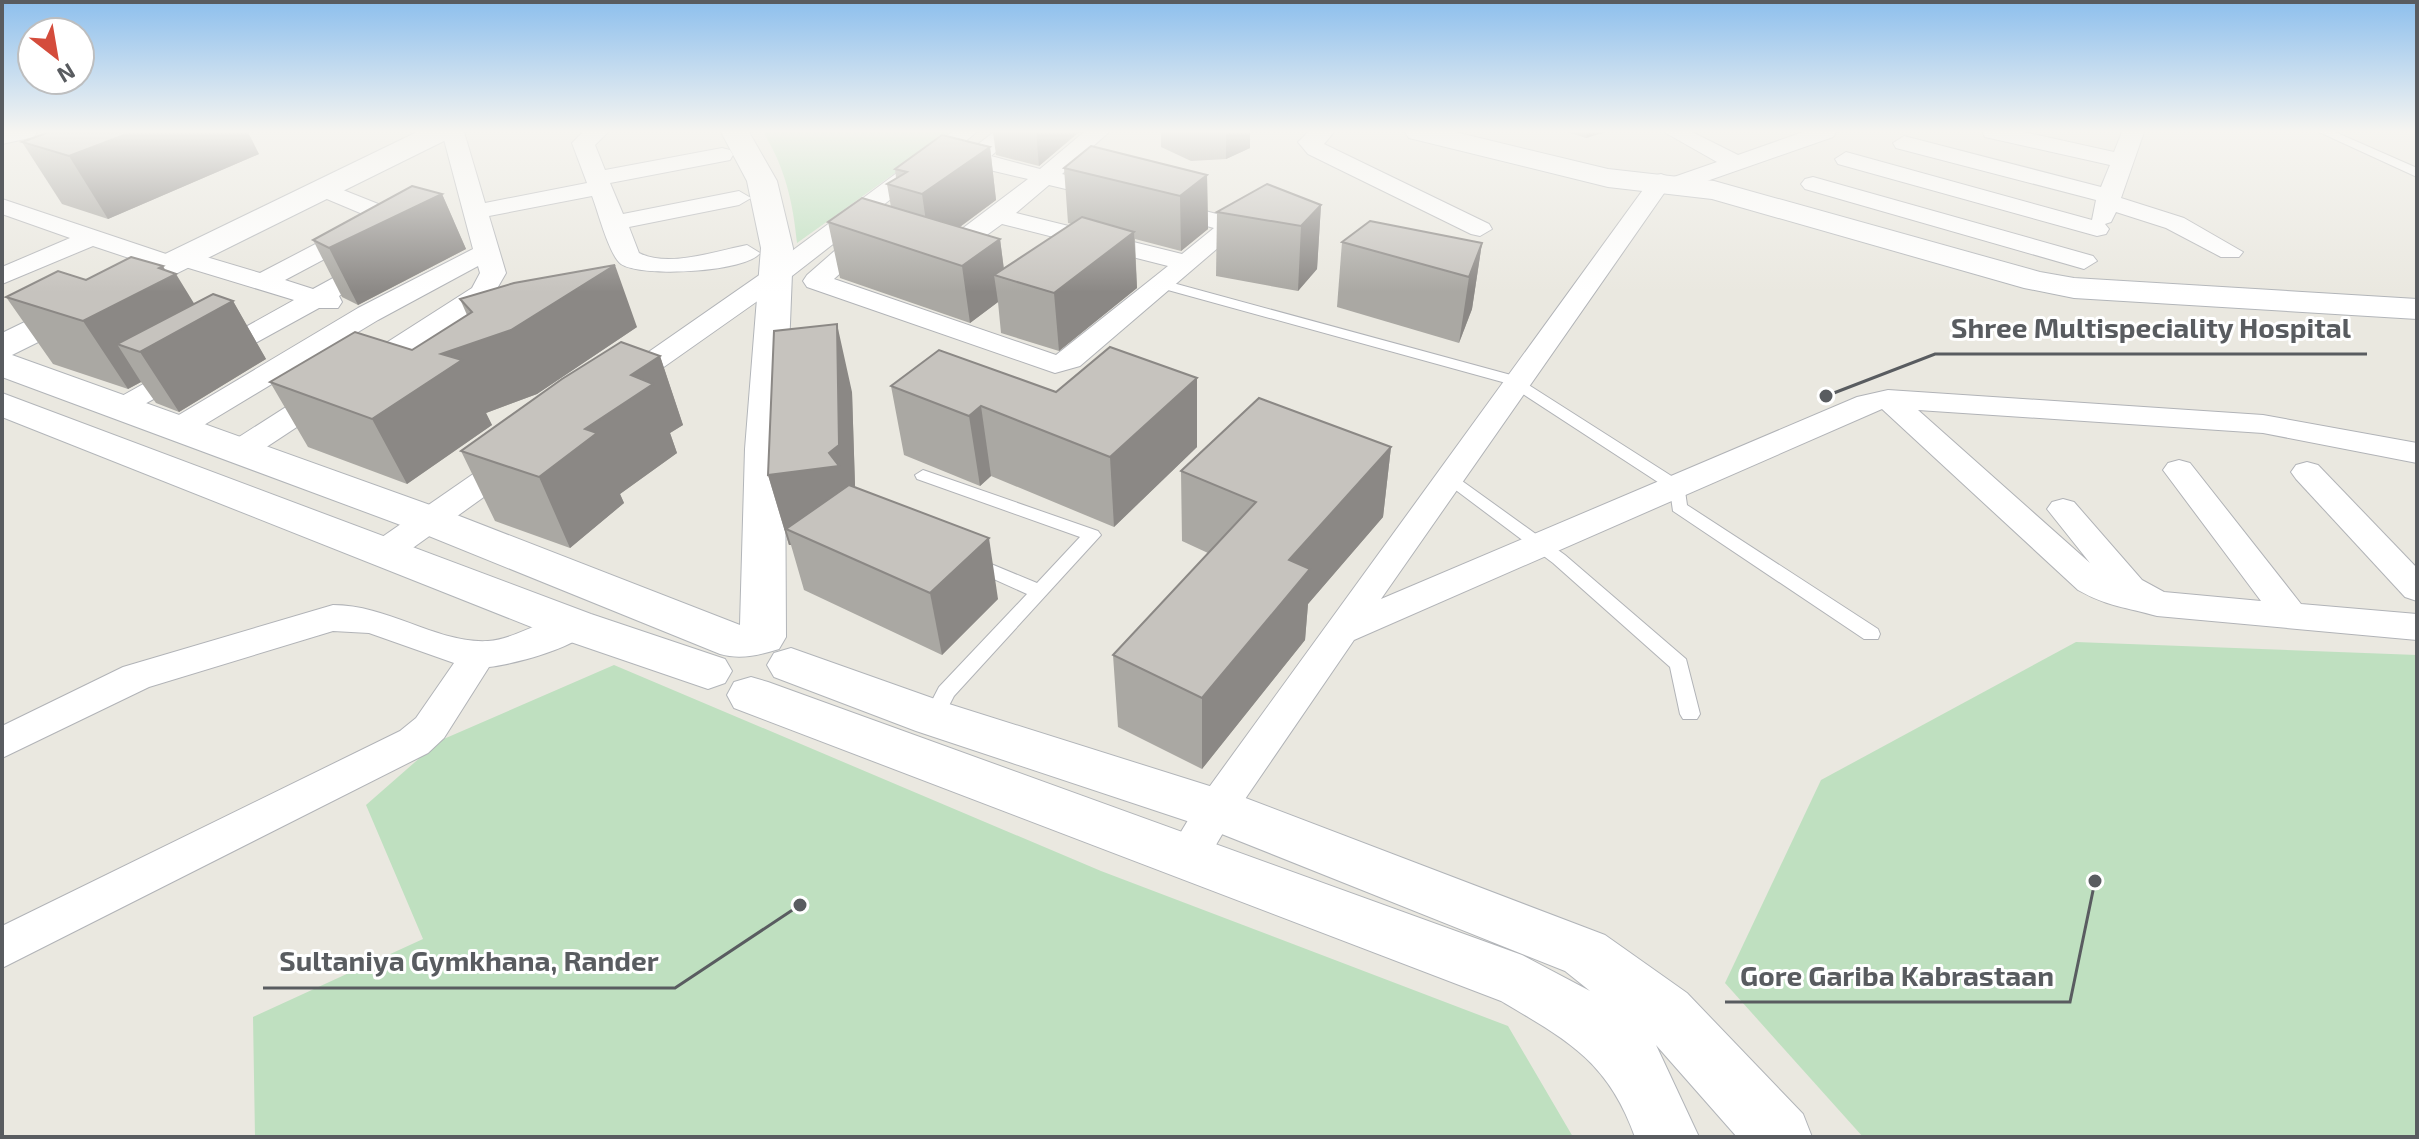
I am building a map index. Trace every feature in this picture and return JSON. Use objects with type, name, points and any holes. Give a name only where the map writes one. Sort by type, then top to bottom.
[{"type":"main road","points":[[2,347],[331,185]]},
{"type":"main road","points":[[735,185],[755,276],[740,566],[750,658]]},
{"type":"main road","points":[[755,276],[777,248],[763,185]]},
{"type":"main road","points":[[1687,185],[1714,190],[2036,281],[2079,274],[2417,309]]},
{"type":"main road","points":[[2,364],[429,520],[750,658],[1188,855],[1522,982],[1569,1010],[1628,1056],[1655,1105],[1667,1137]]},
{"type":"main road","points":[[2,404],[575,626],[750,658],[1216,809],[1585,953],[1666,1013],[1780,1137]]},
{"type":"street","points":[[239,451],[482,293],[493,273],[468,185]]},
{"type":"street","points":[[475,212],[586,185]]},
{"type":"street","points":[[600,185],[628,257],[635,264],[755,276]]},
{"type":"street","points":[[923,185],[887,229],[816,281],[1046,364],[1063,363],[1228,229],[1227,225],[1084,185]]},
{"type":"street","points":[[964,185],[1019,196]]},
{"type":"street","points":[[937,260],[998,216],[1034,185]]},
{"type":"street","points":[[1390,185],[1480,229]]},
{"type":"street","points":[[1188,855],[1216,809],[1451,478],[1515,382],[1667,185]]},
{"type":"street","points":[[1816,185],[2079,274],[2113,185]]},
{"type":"street","points":[[1940,185],[2097,229]]},
{"type":"street","points":[[2058,185],[2109,199],[2175,223],[2230,252]]},
{"type":"street","points":[[1041,225],[1092,187]]},
{"type":"street","points":[[121,408],[423,238],[422,231],[323,189]]},
{"type":"street","points":[[614,223],[739,198]]},
{"type":"street","points":[[2,206],[92,237],[368,314]]},
{"type":"street","points":[[262,282],[387,216]]},
{"type":"street","points":[[998,216],[1187,263]]},
{"type":"street","points":[[599,400],[755,276],[834,231],[887,229],[937,260],[965,269]]},
{"type":"street","points":[[928,235],[957,243]]},
{"type":"street","points":[[2,276],[92,237]]},
{"type":"street","points":[[1102,241],[1077,259],[1162,284]]},
{"type":"street","points":[[178,428],[368,314],[486,252]]},
{"type":"street","points":[[975,336],[998,319]]},
{"type":"street","points":[[1343,630],[1538,544],[1678,488],[1867,403],[1888,399],[2263,424],[2417,453]]},
{"type":"street","points":[[1888,399],[2090,582],[2118,597],[2142,598],[2176,608],[2417,627]]},
{"type":"street","points":[[384,552],[534,446]]},
{"type":"street","points":[[2179,470],[2292,617]]},
{"type":"street","points":[[2307,472],[2417,589]]},
{"type":"street","points":[[2063,509],[2142,598]]},
{"type":"street","points":[[2,743],[136,677],[333,618],[357,616],[479,654],[519,646],[575,626]]},
{"type":"street","points":[[2,948],[414,742],[430,728],[479,654]]},
{"type":"lane","points":[[1162,284],[1515,382],[1678,488],[1679,507],[1871,634]]},
{"type":"lane","points":[[923,475],[1092,535],[946,692],[933,718]]},
{"type":"lane","points":[[1451,478],[1538,544],[1679,664],[1690,714]]},
{"type":"lane","points":[[953,555],[1040,592]]},
{"type":"green space","points":[[787,185],[878,185],[797,243]]},
{"type":"green space","points":[[2076,642],[2417,655],[2417,1137],[1863,1137],[1725,983],[1821,780]]},
{"type":"green space","points":[[614,665],[1101,871],[1508,1026],[1573,1137],[255,1137],[253,1017],[423,939],[366,805],[439,741]]},
{"type":"building","points":[[891,185],[935,185],[922,194]]},
{"type":"building","points":[[1135,185],[1194,185],[1180,196]]},
{"type":"building","points":[[1265,185],[1321,205],[1301,226],[1217,212]]},
{"type":"building","points":[[412,186],[442,194],[329,248],[313,240]]},
{"type":"building","points":[[862,198],[1000,239],[962,266],[828,222]]},
{"type":"building","points":[[1082,217],[1134,232],[1054,293],[994,275]]},
{"type":"building","points":[[1370,221],[1482,243],[1469,277],[1342,242]]},
{"type":"building","points":[[131,257],[163,266],[159,268],[176,274],[83,321],[6,297],[58,271],[86,280]]},
{"type":"building","points":[[615,265],[511,330],[441,354],[462,360],[372,419],[270,382],[355,332],[412,350],[472,312],[460,299],[514,283]]},
{"type":"building","points":[[213,294],[233,301],[140,352],[117,344]]},
{"type":"building","points":[[837,324],[839,445],[829,453],[839,466],[768,475],[774,331]]},
{"type":"building","points":[[621,342],[660,356],[631,375],[653,384],[585,429],[597,433],[539,477],[461,451],[562,379]]},
{"type":"building","points":[[1110,347],[1197,378],[1110,457],[981,406],[969,416],[891,386],[939,350],[1056,392]]},
{"type":"building","points":[[1259,398],[1391,447],[1289,560],[1310,569],[1202,698],[1113,655],[1256,502],[1181,471]]},
{"type":"building","points":[[849,485],[989,538],[930,593],[786,529]]},
{"type":"place","name":"Shree Multispeciality Hospital","points":[[1826,396]]},
{"type":"place","name":"Gore Gariba Kabrastaan","points":[[2095,881]]},
{"type":"place","name":"Sultaniya Gymkhana, Rander","points":[[800,905]]}]
